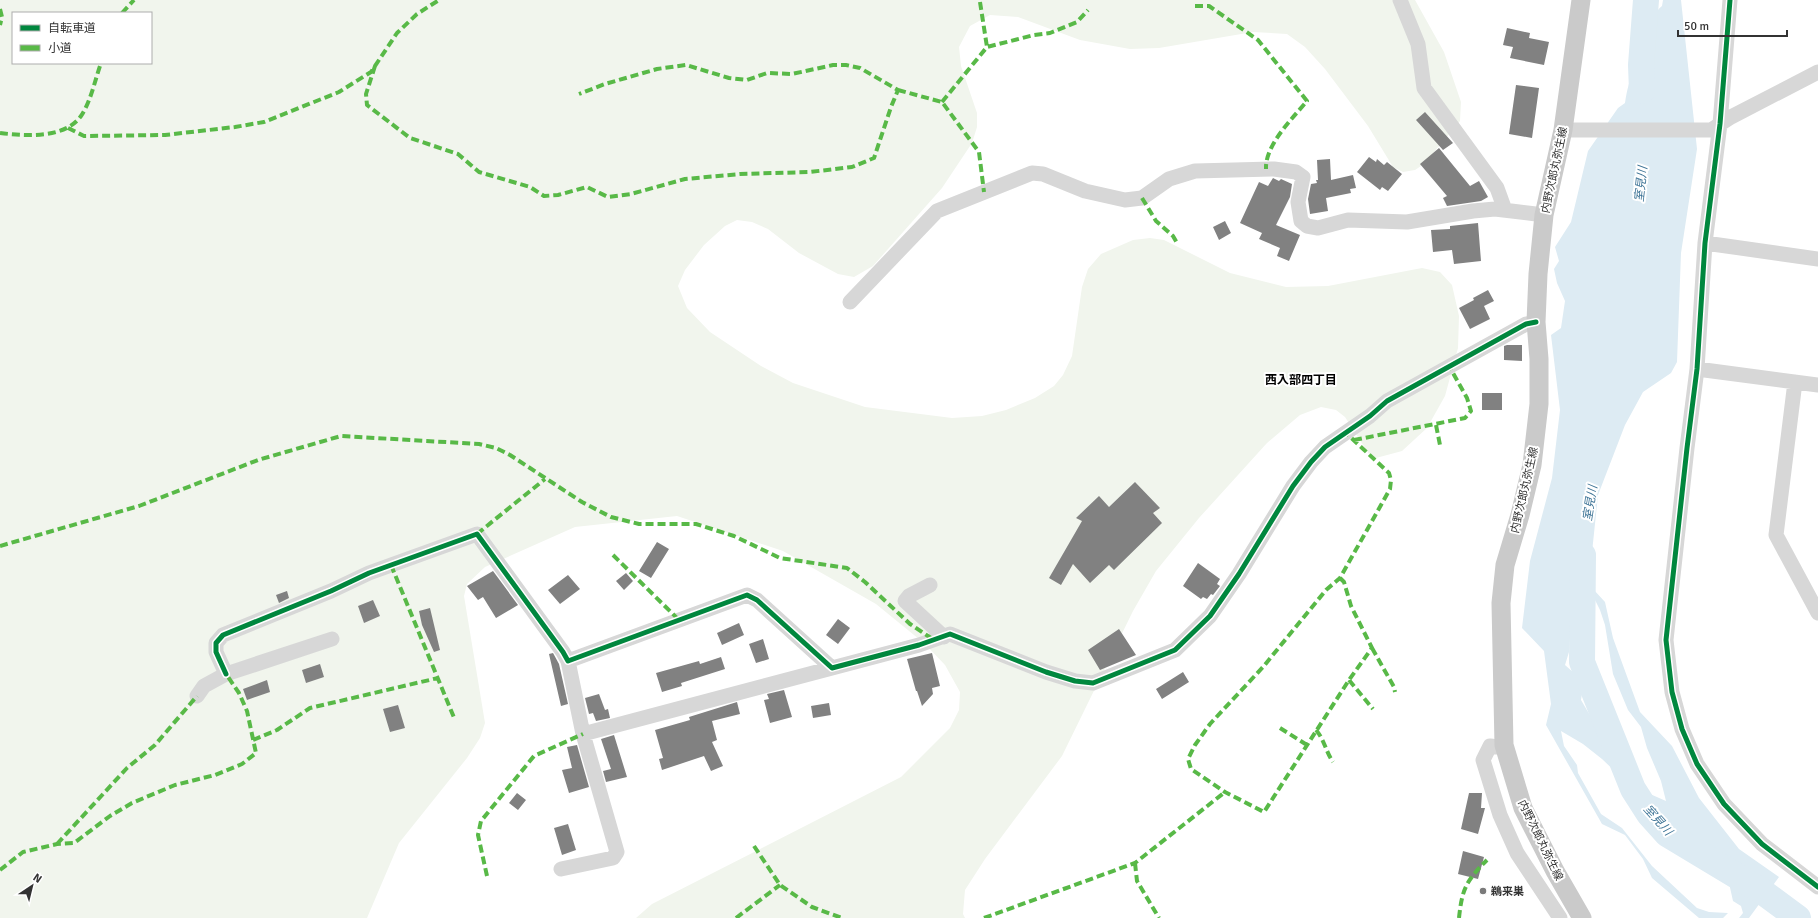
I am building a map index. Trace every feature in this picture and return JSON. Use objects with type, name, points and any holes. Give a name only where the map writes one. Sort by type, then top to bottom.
[{"type":"main road","name":"内野次郎丸弥生線","points":[[1581,0],[1568,130],[1544,215],[1538,274],[1536,322],[1539,359],[1539,404],[1532,465],[1520,516],[1505,565],[1501,603],[1504,745],[1523,808],[1555,871],[1582,918]]},
{"type":"street","points":[[1400,0],[1418,44],[1424,88],[1497,188],[1505,210]]},
{"type":"street","points":[[1730,0],[1705,243],[1697,369],[1686,448],[1666,640],[1672,692],[1682,729],[1697,764],[1724,804],[1762,844],[1818,887]]},
{"type":"street","points":[[1568,130],[1716,127],[1731,117],[1818,72]]},
{"type":"street","points":[[850,302],[937,211],[1032,173],[1043,174],[1085,191],[1125,200],[1142,198],[1169,179],[1196,171],[1274,169],[1296,172],[1304,177],[1298,202],[1301,221],[1307,226],[1318,228],[1348,220],[1407,222],[1473,210],[1495,208],[1544,215]]},
{"type":"street","points":[[1705,243],[1818,259]]},
{"type":"street","points":[[583,734],[919,645],[950,634],[1046,672],[1075,681],[1093,683],[1175,650],[1210,616],[1239,574],[1293,486],[1324,447],[1370,416],[1387,401],[1526,324],[1536,322]]},
{"type":"street","points":[[1697,369],[1818,385]]},
{"type":"street","points":[[1795,382],[1776,535],[1818,613]]},
{"type":"street","points":[[226,674],[216,652],[216,643],[223,635],[330,591],[369,573],[477,534],[568,661],[583,734],[617,852],[613,858],[561,869]]},
{"type":"street","points":[[930,585],[909,596],[905,601],[944,636]]},
{"type":"street","points":[[568,661],[746,595],[757,600],[832,668]]},
{"type":"street","points":[[198,696],[204,686],[226,674],[332,639]]},
{"type":"street","points":[[1504,745],[1499,747],[1490,746],[1483,760],[1487,776],[1500,815],[1517,853],[1560,918]]},
{"type":"shaded area","points":[[0,0],[1415,0],[1444,52],[1461,102],[1460,121],[1424,164],[1415,170],[1403,172],[1393,167],[1368,126],[1325,69],[1305,47],[1287,34],[1253,32],[1159,48],[1130,49],[1080,40],[1018,17],[990,15],[970,26],[959,47],[961,66],[977,113],[977,127],[972,143],[942,188],[873,266],[854,277],[838,274],[799,253],[768,229],[752,222],[737,220],[725,226],[704,245],[685,270],[678,286],[687,308],[710,332],[761,366],[793,383],[865,407],[952,418],[982,416],[1006,410],[1035,398],[1054,386],[1063,375],[1072,356],[1082,287],[1088,269],[1101,254],[1133,240],[1150,238],[1164,240],[1230,273],[1286,287],[1328,286],[1422,268],[1440,272],[1452,285],[1459,316],[1458,348],[1445,396],[1427,428],[1402,451],[1376,458],[1369,454],[1345,417],[1336,410],[1321,407],[1300,415],[1267,443],[1199,518],[1156,571],[1133,611],[1062,756],[985,859],[965,890],[963,914],[965,918],[636,918],[652,904],[901,777],[950,728],[959,710],[960,692],[945,665],[925,644],[876,604],[783,551],[677,516],[575,527],[485,567],[467,584],[464,596],[485,723],[480,738],[467,758],[399,843],[367,918],[0,918]]},
{"type":"water","points":[[1663,0],[1681,0],[1697,149],[1681,253],[1677,362],[1671,373],[1643,392],[1625,425],[1598,495],[1591,562],[1594,590],[1605,602],[1613,638],[1640,712],[1672,746],[1699,798],[1739,849],[1779,877],[1749,918],[1739,918],[1743,913],[1741,906],[1733,901],[1725,865],[1666,825],[1602,759],[1583,744],[1561,731],[1564,746],[1577,765],[1578,773],[1601,814],[1622,828],[1652,866],[1697,908],[1709,912],[1728,913],[1723,918],[1699,918],[1652,878],[1643,859],[1625,835],[1602,824],[1546,725],[1551,704],[1544,651],[1522,628],[1530,561],[1552,478],[1560,410],[1551,335],[1561,328],[1565,301],[1557,283],[1554,269],[1559,261],[1555,247],[1571,222],[1588,151],[1618,108],[1625,103],[1631,77],[1652,39],[1651,31],[1653,21],[1659,8],[1662,6]],"holes":[[[1577,590],[1590,590],[1600,610],[1605,625],[1613,674],[1628,710],[1641,727],[1647,748],[1661,781],[1666,801],[1650,794],[1638,784],[1634,774],[1605,735],[1601,724],[1591,717],[1581,700],[1582,688],[1580,680],[1565,665],[1569,652],[1572,612]]]},
{"type":"building","points":[[1507,28],[1530,33],[1529,38],[1549,42],[1544,65],[1510,58],[1513,47],[1503,45]]},
{"type":"building","points":[[1516,85],[1539,88],[1532,138],[1509,134]]},
{"type":"building","points":[[1425,112],[1453,143],[1443,150],[1416,120]]},
{"type":"building","points":[[1439,148],[1470,186],[1479,181],[1488,197],[1481,201],[1447,206],[1443,198],[1447,196],[1420,164]]},
{"type":"building","points":[[1369,157],[1376,162],[1377,159],[1384,165],[1387,162],[1402,174],[1388,191],[1382,187],[1380,190],[1357,172]]},
{"type":"building","points":[[1330,159],[1331,180],[1353,175],[1356,188],[1350,189],[1351,193],[1326,198],[1328,211],[1310,214],[1308,199],[1311,184],[1317,183],[1316,180],[1318,180],[1317,160]]},
{"type":"building","points":[[1273,178],[1279,181],[1281,179],[1292,184],[1290,197],[1276,225],[1300,235],[1289,261],[1277,256],[1280,248],[1259,239],[1262,233],[1240,223],[1259,182],[1268,186]]},
{"type":"building","points":[[1225,221],[1231,233],[1219,240],[1213,227]]},
{"type":"building","points":[[1478,223],[1481,261],[1454,264],[1452,250],[1433,252],[1431,230],[1450,229],[1450,226]]},
{"type":"building","points":[[1488,290],[1494,301],[1484,306],[1490,319],[1470,329],[1459,308]]},
{"type":"building","points":[[1522,345],[1522,361],[1504,360],[1504,346]]},
{"type":"building","points":[[1482,393],[1502,393],[1502,410],[1482,410]]},
{"type":"building","points":[[1135,482],[1160,508],[1153,513],[1162,523],[1114,570],[1109,565],[1090,583],[1073,564],[1061,585],[1049,578],[1082,521],[1076,518],[1099,496],[1109,507]]},
{"type":"building","points":[[657,542],[669,549],[651,578],[639,571]]},
{"type":"building","points":[[1198,563],[1220,579],[1217,584],[1220,586],[1213,595],[1211,594],[1207,599],[1203,597],[1201,599],[1183,586]]},
{"type":"building","points":[[493,571],[518,605],[496,618],[483,597],[478,600],[467,586]]},
{"type":"building","points":[[626,573],[633,581],[624,590],[616,581]]},
{"type":"building","points":[[568,575],[580,589],[560,604],[548,590]]},
{"type":"building","points":[[287,591],[289,598],[279,603],[276,595]]},
{"type":"building","points":[[373,600],[380,616],[364,623],[358,606]]},
{"type":"building","points":[[430,608],[440,650],[434,652],[422,625],[419,611]]},
{"type":"building","points":[[838,619],[850,628],[838,644],[826,635]]},
{"type":"building","points":[[739,623],[744,635],[722,645],[717,633]]},
{"type":"building","points":[[1119,629],[1136,655],[1100,670],[1088,650]]},
{"type":"building","points":[[763,639],[769,659],[756,663],[749,644]]},
{"type":"building","points":[[553,653],[559,664],[568,704],[561,706],[549,654]]},
{"type":"building","points":[[932,653],[940,686],[932,688],[933,694],[922,706],[907,659]]},
{"type":"building","points":[[721,657],[725,669],[681,683],[682,686],[662,692],[656,673],[699,661],[700,664]]},
{"type":"building","points":[[320,664],[324,677],[306,683],[302,670]]},
{"type":"building","points":[[1183,672],[1189,682],[1162,699],[1156,689]]},
{"type":"building","points":[[267,680],[270,692],[247,700],[243,689]]},
{"type":"building","points":[[784,690],[792,717],[770,723],[764,700],[769,699],[767,694]]},
{"type":"building","points":[[599,694],[605,710],[608,709],[610,718],[596,721],[593,713],[589,714],[585,698]]},
{"type":"building","points":[[737,702],[740,714],[712,721],[717,740],[712,742],[723,766],[711,771],[704,756],[662,770],[659,759],[663,758],[655,730],[690,720],[689,717]]},
{"type":"building","points":[[829,703],[831,715],[813,718],[811,706]]},
{"type":"building","points":[[398,705],[405,728],[390,732],[383,709]]},
{"type":"building","points":[[614,735],[627,777],[606,782],[603,771],[611,769],[601,739]]},
{"type":"building","points":[[577,745],[589,787],[569,793],[562,770],[572,768],[567,747]]},
{"type":"building","points":[[517,793],[526,800],[518,810],[509,803]]},
{"type":"building","points":[[1469,793],[1482,793],[1481,808],[1485,808],[1478,834],[1461,829]]},
{"type":"building","points":[[568,824],[576,850],[562,855],[554,828]]},
{"type":"building","points":[[1463,851],[1484,857],[1478,879],[1458,874]]},
{"type":"waterway","name":"室見川","points":[[1642,91],[1641,65],[1646,0]]},
{"type":"waterway","name":"室見川","points":[[1583,555],[1582,662],[1633,789],[1649,814],[1667,834],[1760,890],[1798,918]]},
{"type":"marked path","points":[[123,12],[134,0]]},
{"type":"marked path","points":[[68,128],[84,136],[165,135],[264,122],[339,92],[371,72],[397,33],[417,14],[439,0]]},
{"type":"marked path","points":[[980,2],[987,47]]},
{"type":"marked path","points":[[1195,6],[1209,6],[1258,40],[1307,101],[1280,133],[1270,151],[1266,169]]},
{"type":"marked path","points":[[0,9],[2,17],[0,25]]},
{"type":"marked path","points":[[942,102],[987,47],[1034,35],[1050,33],[1077,22],[1088,10]]},
{"type":"marked path","points":[[0,133],[21,135],[44,134],[65,129],[74,123],[81,116],[88,104],[101,64]]},
{"type":"marked path","points":[[375,66],[366,94],[367,105],[410,138],[458,154],[479,172],[530,187],[544,196],[558,195],[587,187],[608,197],[631,194],[685,179],[740,174],[810,172],[852,167],[874,158],[898,90],[860,68],[846,65],[833,65],[792,74],[767,73],[747,80],[729,78],[686,65],[657,69],[605,84],[579,94]]},
{"type":"marked path","points":[[898,90],[942,102],[979,152],[984,192]]},
{"type":"marked path","points":[[1142,198],[1156,221],[1173,236],[1177,243]]},
{"type":"marked path","points":[[1354,440],[1465,418],[1471,411],[1467,398],[1449,366]]},
{"type":"marked path","points":[[1436,425],[1440,445]]},
{"type":"marked path","points":[[1340,578],[1344,582],[1351,606],[1372,648],[1349,680],[1264,812],[1225,792],[1191,769],[1188,759],[1195,745],[1210,724],[1263,667],[1326,590],[1340,578],[1390,489],[1391,480],[1389,473],[1346,433]]},
{"type":"marked path","points":[[0,546],[139,506],[258,460],[341,436],[479,444],[496,448],[510,455],[582,502],[611,517],[639,524],[696,524],[734,536],[780,558],[847,568],[865,582],[910,624],[934,640]]},
{"type":"marked path","points":[[477,534],[545,479]]},
{"type":"marked path","points":[[613,555],[680,621]]},
{"type":"marked path","points":[[391,565],[455,720]]},
{"type":"marked path","points":[[1372,648],[1394,687],[1395,692]]},
{"type":"marked path","points":[[0,870],[23,852],[57,844],[74,843],[110,816],[132,803],[175,785],[215,775],[242,764],[256,753],[247,711],[239,693],[226,674]]},
{"type":"marked path","points":[[253,740],[277,730],[310,708],[438,678]]},
{"type":"marked path","points":[[1349,680],[1373,709]]},
{"type":"marked path","points":[[57,844],[127,768],[155,745],[197,696]]},
{"type":"marked path","points":[[1280,728],[1307,745]]},
{"type":"marked path","points":[[1316,730],[1333,762]]},
{"type":"marked path","points":[[487,876],[478,835],[481,821],[534,756],[583,734]]},
{"type":"marked path","points":[[984,918],[1135,863],[1225,792]]},
{"type":"marked path","points":[[754,846],[780,885],[812,907],[842,918]]},
{"type":"marked path","points":[[1459,918],[1466,886],[1474,874],[1487,860]]},
{"type":"marked path","points":[[1135,863],[1137,881],[1159,918]]},
{"type":"marked path","points":[[736,918],[780,885]]},
{"type":"cycle path","points":[[1730,0],[1720,124],[1705,243],[1697,369],[1666,640],[1672,692],[1682,729],[1697,764],[1724,804],[1762,844],[1818,887]]},
{"type":"cycle path","points":[[226,674],[216,652],[216,643],[223,635],[331,591],[369,573],[477,534],[568,661],[747,595],[757,600],[832,668],[919,645],[950,634],[1046,672],[1075,681],[1093,683],[1175,650],[1210,616],[1239,574],[1293,486],[1311,462],[1325,447],[1370,416],[1387,401],[1526,324],[1536,322]]},
{"type":"place","name":"鵜来巣","points":[[1483,891]]},
{"type":"district","name":"西入部四丁目","points":[[1301,380]]}]
